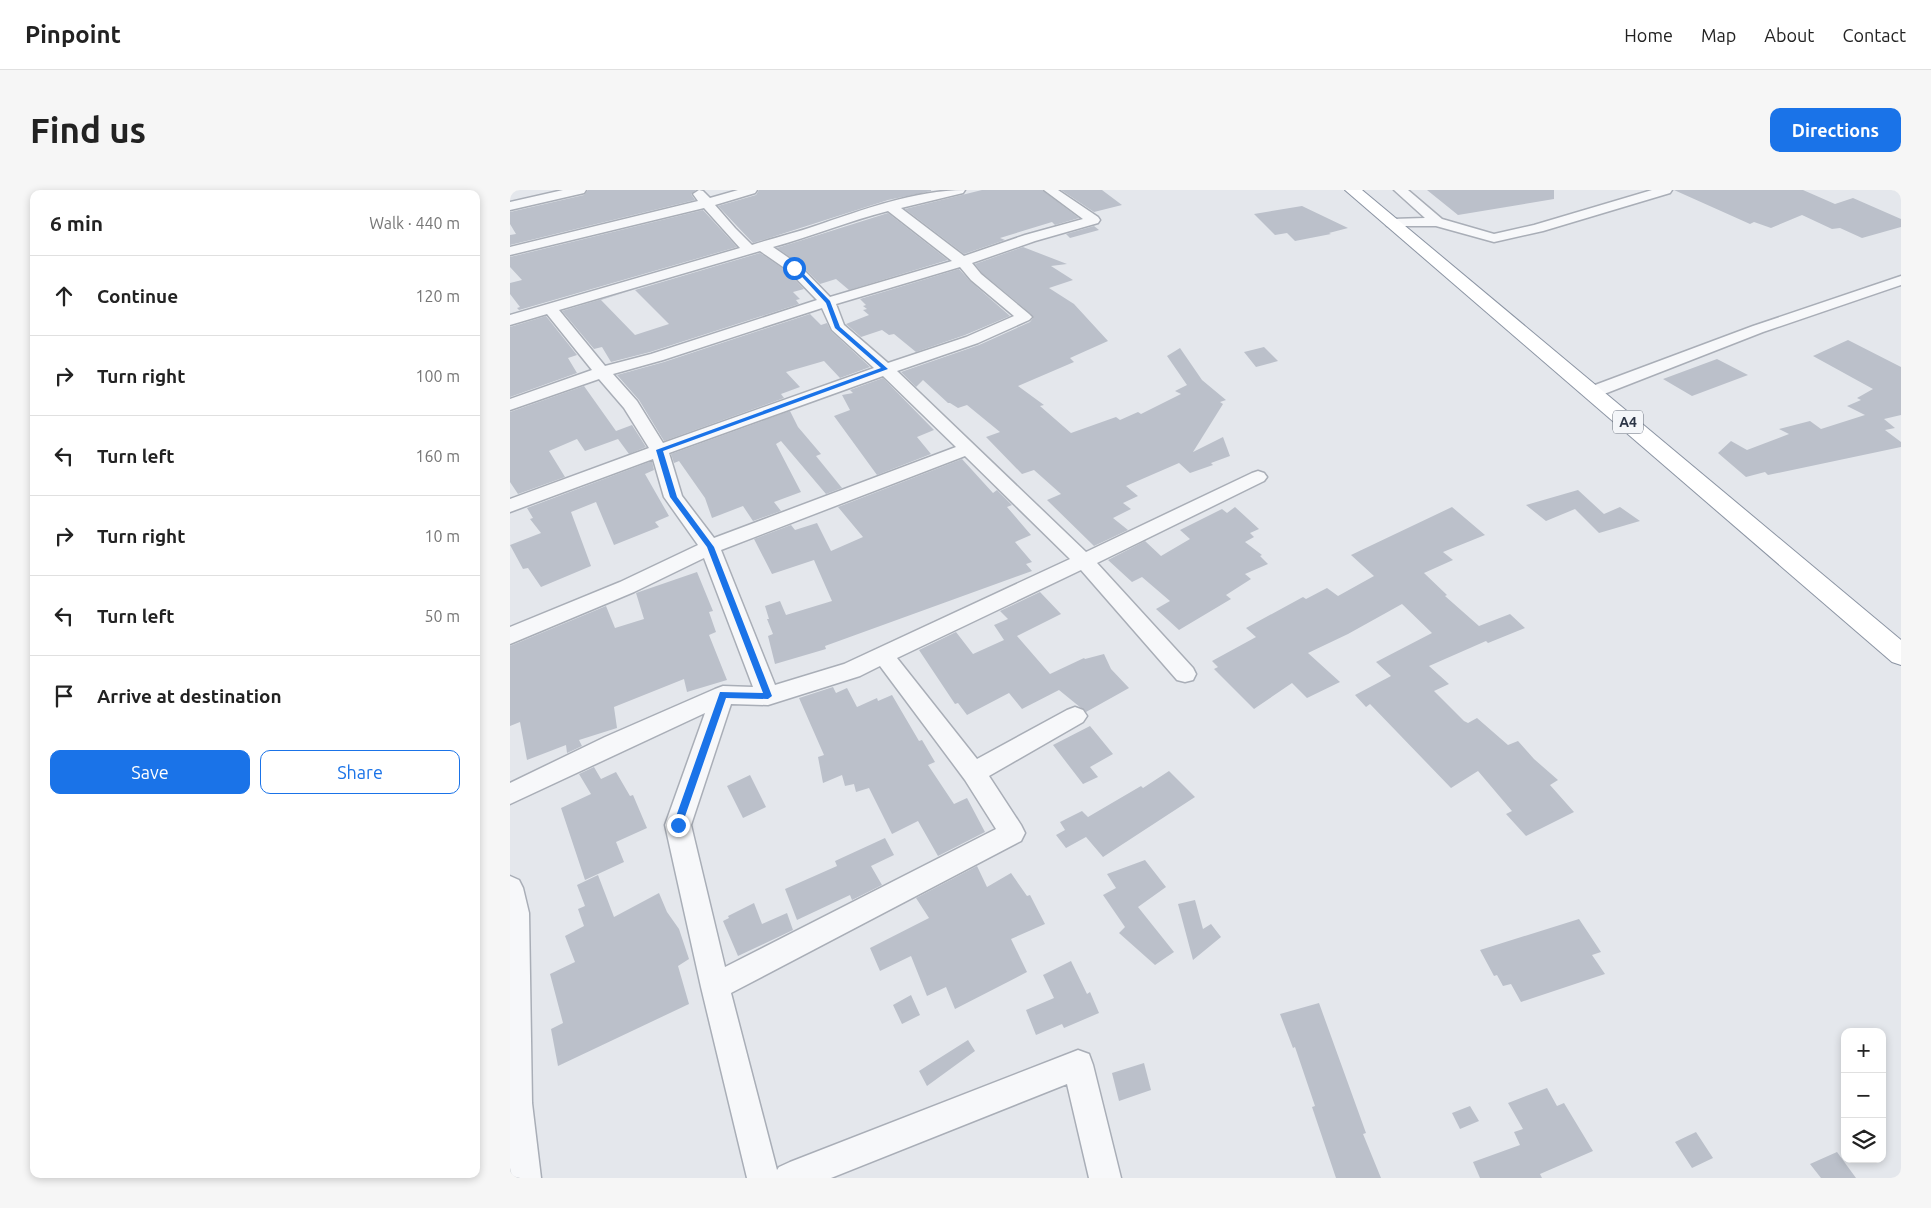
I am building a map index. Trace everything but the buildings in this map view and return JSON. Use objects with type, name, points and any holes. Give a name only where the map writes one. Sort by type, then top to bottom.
[{"type":"highway","name":"A4","points":[[1353,190],[1901,655]]},
{"type":"street","points":[[510,206],[580,190]]},
{"type":"street","points":[[695,190],[730,231],[756,248],[794,268],[828,302],[837,327],[885,369],[1084,561],[1185,674]]},
{"type":"street","points":[[510,251],[708,203],[751,190]]},
{"type":"street","points":[[512,317],[550,308],[820,229],[853,216],[891,207],[913,195],[959,190]]},
{"type":"street","points":[[510,404],[602,372],[657,357],[774,318],[962,262],[1030,238],[1093,220],[1050,190]]},
{"type":"street","points":[[1400,190],[1437,222]]},
{"type":"street","points":[[1392,223],[1437,222],[1494,238],[1538,228],[1604,206],[1666,190]]},
{"type":"street","points":[[510,506],[659,450],[972,340],[1024,316],[976,277],[962,262],[891,207]]},
{"type":"street","points":[[1593,392],[1741,335],[1901,280]]},
{"type":"street","points":[[550,308],[631,405],[659,450],[673,497],[710,547],[768,696]]},
{"type":"street","points":[[510,636],[627,587],[710,547],[968,449]]},
{"type":"street","points":[[510,794],[613,744],[723,695],[768,696],[852,670],[1084,561],[1258,476]]},
{"type":"street","points":[[715,988],[1012,833],[974,773],[883,656]]},
{"type":"street","points":[[723,695],[678,825],[715,988],[763,1178]]},
{"type":"street","points":[[974,773],[1075,716]]},
{"type":"street","points":[[510,888],[515,913],[517,1103],[525,1178]]},
{"type":"street","points":[[790,1178],[1078,1065],[1105,1178]]},
{"type":"route","points":[[678,825],[723,695],[768,696],[710,547],[673,497],[659,450],[885,369],[837,327],[828,302],[794,268]]}]
